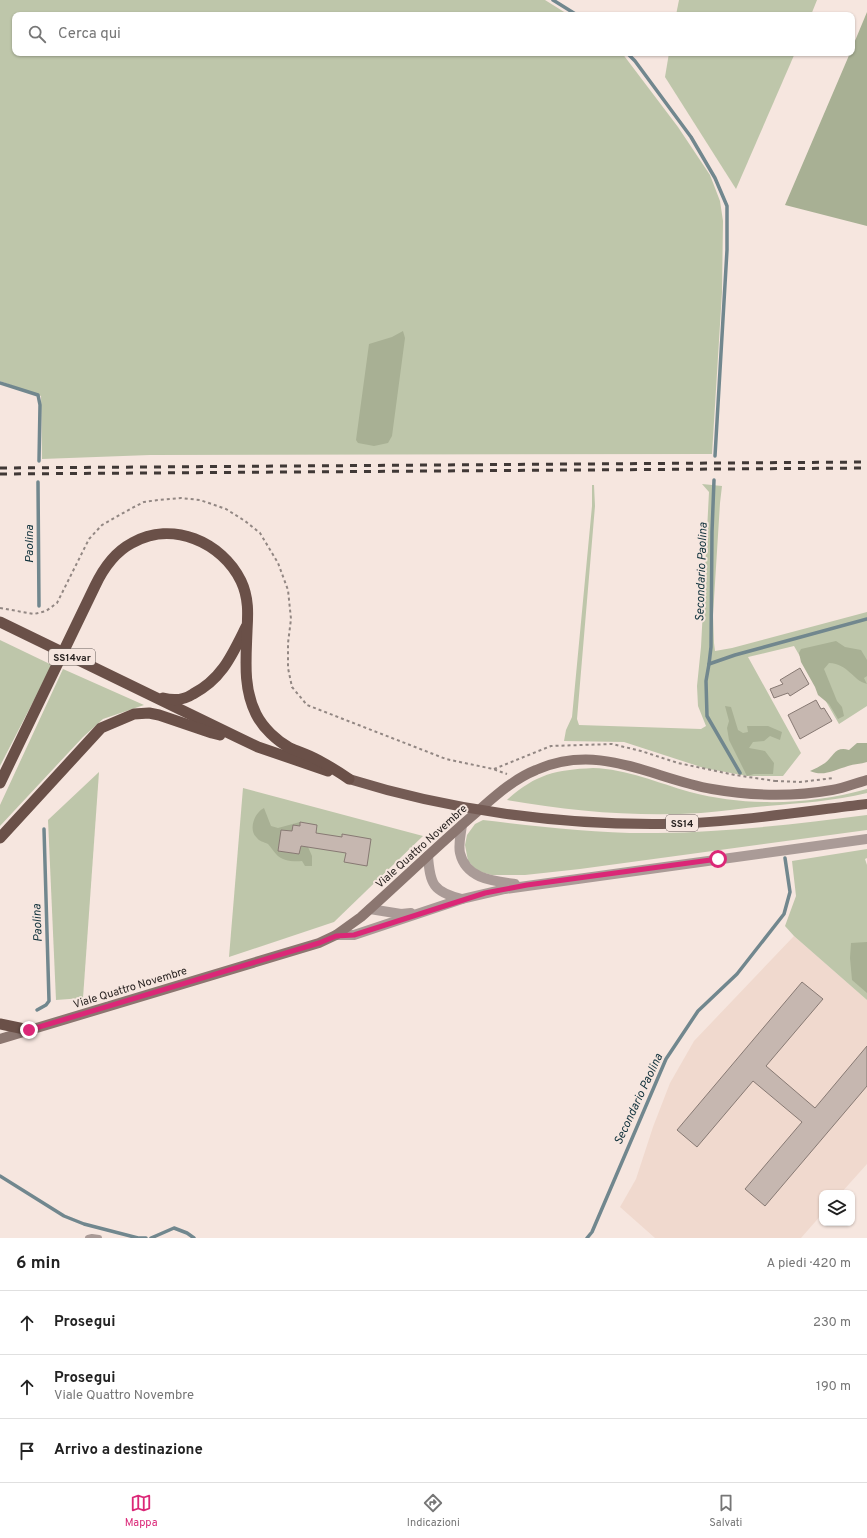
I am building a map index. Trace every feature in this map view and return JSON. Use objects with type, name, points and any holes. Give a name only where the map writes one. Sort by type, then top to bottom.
[{"type":"highway","points":[[0,783],[99,578],[113,558],[132,543],[150,536],[164,534],[178,534],[193,538],[215,549],[227,560],[242,582],[248,602],[249,612],[246,681],[250,698],[257,715],[266,728],[279,740],[290,747],[317,759],[349,779]]},
{"type":"highway","name":"SS14var","points":[[0,622],[258,747],[349,779]]},
{"type":"highway","points":[[145,693],[169,700],[179,700],[206,688],[226,666],[248,623]]},
{"type":"highway","points":[[0,838],[85,743],[101,728],[115,721],[134,714],[149,713],[212,733],[237,737]]},
{"type":"highway","points":[[0,1024],[29,1030]]},
{"type":"main road","name":"Viale Quattro Novembre","points":[[0,1039],[319,943],[336,936],[346,930],[370,909],[500,792],[520,778],[550,764],[579,760],[602,760],[624,764],[710,788],[745,794],[798,794],[833,790],[867,780]]},
{"type":"main road","name":"SS14","points":[[349,779],[454,805],[547,819],[590,822],[663,824],[720,821],[867,804]]},
{"type":"street","points":[[462,825],[459,844],[460,853],[471,872],[486,880],[527,885]]},
{"type":"street","points":[[336,936],[354,935],[462,899],[527,885],[867,839]]},
{"type":"street","points":[[428,856],[429,874],[432,882],[448,896],[462,899]]},
{"type":"street","points":[[370,909],[401,914],[419,913]]},
{"type":"lane","points":[[88,1238],[92,1236],[99,1238]]},
{"type":"path","points":[[775,781],[800,782],[836,777]]},
{"type":"shaded area","points":[[794,936],[867,1000],[867,1164],[844,1190],[819,1190],[819,1217],[801,1238],[655,1238],[620,1207],[636,1179],[653,1127],[670,1083],[694,1041]]},
{"type":"green space","points":[[0,0],[545,0],[564,12],[12,12],[12,56],[624,56],[678,127],[710,175],[720,201],[723,221],[722,292],[712,454],[150,455],[42,459],[41,396],[0,381]]},
{"type":"green space","points":[[679,0],[817,0],[812,12],[677,12]]},
{"type":"green space","points":[[867,12],[867,226],[785,205],[849,56],[855,56],[855,41]]},
{"type":"green space","points":[[668,56],[794,56],[736,189],[665,77]]},
{"type":"green space","points":[[403,331],[405,338],[392,436],[388,443],[374,446],[358,443],[356,440],[369,344],[392,337]]},
{"type":"green space","points":[[702,484],[722,486],[713,615],[715,651],[732,648],[867,612],[867,706],[839,724],[794,646],[748,657],[801,753],[783,776],[747,776],[704,768],[624,742],[564,741],[566,730],[572,717],[592,506],[592,485],[594,485],[595,506],[577,719],[579,725],[701,729],[706,726],[698,706],[697,686],[701,647],[709,492]]},
{"type":"green space","points":[[0,640],[52,665],[0,766]]},
{"type":"green space","points":[[836,641],[845,647],[861,650],[867,660],[867,676],[864,678],[867,684],[862,682],[846,669],[836,664],[829,663],[824,669],[837,701],[842,707],[844,716],[838,719],[829,704],[818,695],[801,662],[799,653],[801,649]]},
{"type":"green space","points":[[63,669],[144,705],[103,719],[83,737],[0,826],[0,805]]},
{"type":"green space","points":[[725,706],[731,707],[738,730],[743,733],[748,732],[747,726],[768,726],[782,732],[780,740],[770,736],[764,741],[753,742],[749,748],[765,751],[774,763],[773,774],[754,774],[747,776],[729,740],[727,728],[729,721]]},
{"type":"green space","points":[[857,743],[867,743],[867,762],[850,765],[824,773],[815,773],[810,771],[825,763],[835,752],[841,749],[849,750]]},
{"type":"green space","points":[[593,768],[618,771],[690,792],[734,800],[756,802],[801,801],[867,789],[867,793],[817,801],[701,813],[677,814],[628,814],[603,812],[507,800],[527,784],[547,775],[568,770]]},
{"type":"green space","points":[[99,772],[83,998],[56,1000],[48,820]]},
{"type":"green space","points":[[243,788],[423,836],[334,922],[229,957]]},
{"type":"green space","points":[[264,808],[271,826],[278,828],[300,822],[300,826],[292,831],[281,830],[278,851],[299,854],[301,846],[308,847],[312,856],[312,866],[305,866],[302,861],[284,860],[276,854],[268,844],[260,841],[254,835],[253,822],[260,810]]},
{"type":"green space","points":[[867,815],[867,830],[580,869],[525,875],[492,875],[477,871],[468,861],[465,845],[467,835],[475,824],[483,820],[592,831],[658,833],[763,827]]},
{"type":"green space","points":[[867,849],[867,858],[865,859],[867,865],[867,1000],[794,936],[785,926],[796,896],[792,861]]},
{"type":"green space","points":[[867,942],[867,993],[852,980],[850,958],[851,943]]},
{"type":"building","points":[[800,668],[809,684],[790,696],[788,693],[774,698],[770,689],[783,684],[780,680]]},
{"type":"building","points":[[816,700],[821,709],[824,708],[832,721],[800,739],[788,715]]},
{"type":"building","points":[[300,822],[317,825],[316,833],[342,837],[342,834],[371,839],[367,866],[344,862],[346,853],[301,846],[299,854],[278,851],[281,830],[292,831],[293,825],[300,826]]},
{"type":"building","points":[[802,982],[823,999],[766,1066],[815,1108],[867,1046],[867,1086],[765,1206],[745,1189],[802,1122],[753,1081],[697,1147],[677,1130]]},
{"type":"waterway","points":[[553,0],[572,12]]},
{"type":"waterway","points":[[630,56],[691,137],[715,178],[727,206],[727,250],[715,456]]},
{"type":"waterway","name":"Paolina","points":[[0,383],[38,395],[40,405],[39,461]]},
{"type":"waterway","name":"Secondario Paolina","points":[[709,664],[711,647],[714,480]]},
{"type":"waterway","name":"Paolina","points":[[38,482],[39,606]]},
{"type":"waterway","name":"Secondario Paolina","points":[[740,773],[707,716],[706,681],[709,664],[735,655],[867,619]]},
{"type":"waterway","name":"Paolina","points":[[37,1010],[46,1005],[49,1001],[44,829]]},
{"type":"waterway","name":"Secondario Paolina","points":[[587,1238],[592,1232],[666,1059],[698,1011],[737,974],[784,914],[790,892],[785,858]]},
{"type":"waterway","name":"Paolina","points":[[0,1176],[64,1216],[84,1224],[138,1238],[146,1238]]},
{"type":"waterway","name":"Paolina","points":[[151,1238],[174,1228],[187,1233],[194,1238]]},
{"type":"railway","points":[[0,468],[867,462]]},
{"type":"railway","points":[[0,474],[867,468]]},
{"type":"route","points":[[29,1030],[319,943],[336,936],[354,935],[462,899],[485,893],[527,885],[718,859]]}]
